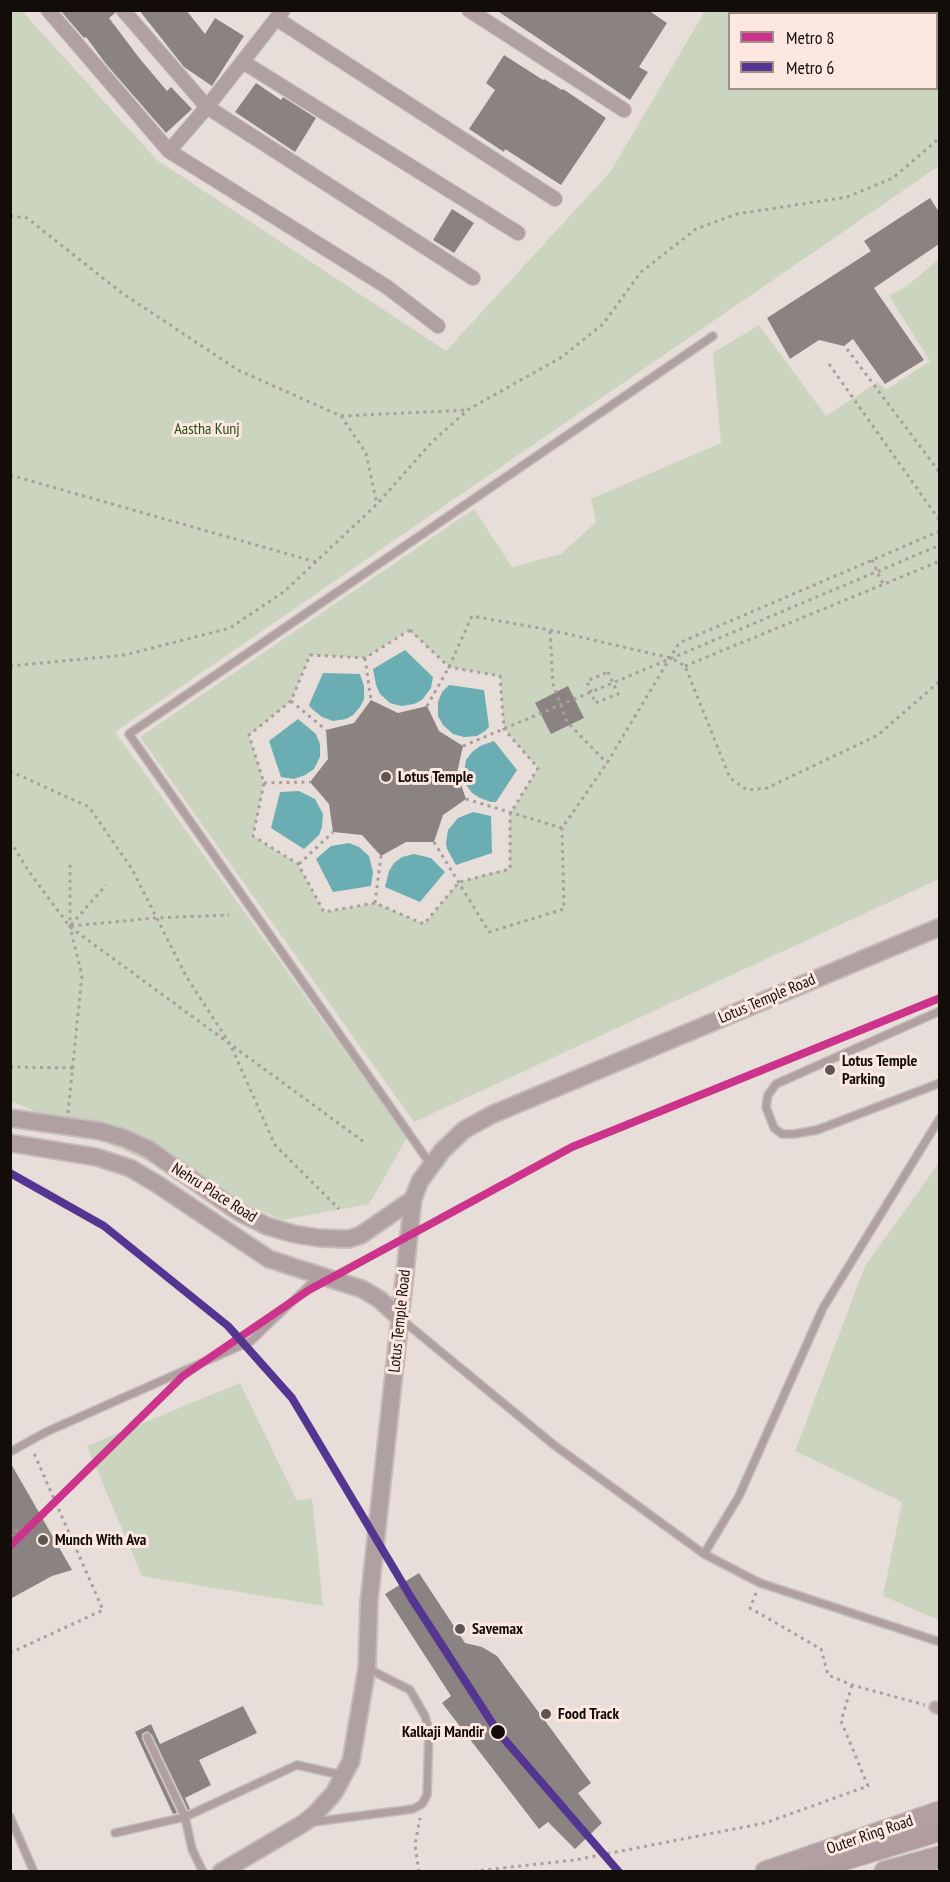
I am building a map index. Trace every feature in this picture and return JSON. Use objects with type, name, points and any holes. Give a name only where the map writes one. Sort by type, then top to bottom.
[{"type":"main road","name":"Outer Ring Road","points":[[766,1872],[939,1812]]},
{"type":"main road","points":[[805,1872],[939,1831]]},
{"type":"main road","points":[[885,1872],[939,1857]]},
{"type":"street","points":[[48,10],[169,151],[387,287],[438,326]]},
{"type":"street","points":[[123,10],[207,107],[473,278]]},
{"type":"street","points":[[469,10],[624,110]]},
{"type":"street","points":[[169,151],[280,15],[555,199]]},
{"type":"street","points":[[243,62],[518,233]]},
{"type":"street","name":"Lotus Temple Road","points":[[221,1872],[315,1814],[334,1793],[344,1776],[354,1750],[367,1668],[369,1602],[413,1199],[420,1180],[431,1165],[464,1130],[491,1115],[939,927]]},
{"type":"street","name":"Nehru Place Road","points":[[10,1118],[100,1131],[124,1138],[148,1149],[239,1212],[267,1226],[294,1234],[349,1239],[361,1235],[413,1199]]},
{"type":"street","name":"Nehru Place Road","points":[[10,1143],[96,1156],[130,1168],[158,1184],[269,1259],[281,1265],[362,1289],[379,1299],[401,1319]]},
{"type":"lane","points":[[431,1165],[129,734],[712,336]]},
{"type":"lane","points":[[939,1011],[776,1084],[768,1095],[766,1107],[774,1128],[782,1134],[794,1134],[817,1130],[939,1083]]},
{"type":"lane","points":[[704,1554],[739,1496],[824,1308],[939,1118]]},
{"type":"lane","points":[[10,1452],[29,1441],[251,1341],[321,1275]]},
{"type":"lane","points":[[401,1319],[554,1445],[704,1554],[760,1583],[939,1642]]},
{"type":"lane","points":[[304,1822],[413,1809],[422,1804],[427,1795],[429,1731],[425,1716],[410,1690],[367,1668]]},
{"type":"lane","points":[[147,1737],[185,1817],[192,1849],[203,1872]]},
{"type":"lane","points":[[115,1833],[185,1817],[297,1765],[344,1776]]},
{"type":"lane","points":[[10,1817],[34,1872]]},
{"type":"path","points":[[10,666],[125,655],[230,628],[285,591],[377,504],[432,442],[469,410],[562,357],[603,324],[641,272],[696,230],[737,214],[848,197],[893,178],[935,142],[939,134]]},
{"type":"path","points":[[10,216],[27,218],[122,293],[238,370],[341,416],[469,410]]},
{"type":"path","points":[[847,349],[939,473]]},
{"type":"path","points":[[829,364],[939,521]]},
{"type":"path","points":[[341,416],[366,453],[377,504]]},
{"type":"path","points":[[10,475],[316,562]]},
{"type":"path","points":[[434,842],[489,932],[564,909],[562,828],[607,763],[679,643],[939,531]]},
{"type":"path","points":[[463,746],[939,545]]},
{"type":"path","points":[[872,560],[883,584]]},
{"type":"path","points":[[685,666],[939,561]]},
{"type":"path","points":[[427,706],[449,667],[472,616],[550,630],[671,658],[685,666],[730,778],[747,790],[767,788],[878,735],[939,681]]},
{"type":"path","points":[[410,630],[449,667],[500,676],[504,729],[538,768],[510,814],[510,868],[459,882],[424,924],[375,903],[324,912],[298,864],[253,836],[264,783],[249,735],[291,701],[310,655],[365,658],[410,630]]},
{"type":"path","points":[[550,630],[553,684],[567,722],[607,763]]},
{"type":"path","points":[[365,658],[371,700]]},
{"type":"path","points":[[608,672],[618,694],[595,703],[591,692],[587,681],[608,672]]},
{"type":"path","points":[[291,701],[326,730]]},
{"type":"path","points":[[10,771],[89,807],[132,868],[186,976],[230,1044],[275,1145],[339,1209]]},
{"type":"path","points":[[264,783],[310,782]]},
{"type":"path","points":[[466,799],[562,828]]},
{"type":"path","points":[[298,864],[333,832]]},
{"type":"path","points":[[10,841],[30,873],[70,927],[364,1142]]},
{"type":"path","points":[[375,903],[381,856]]},
{"type":"path","points":[[67,1126],[82,975],[70,927],[70,863]]},
{"type":"path","points":[[70,927],[106,885]]},
{"type":"path","points":[[70,927],[155,918],[229,915]]},
{"type":"path","points":[[10,1067],[74,1068]]},
{"type":"path","points":[[10,1653],[103,1610],[29,1441]]},
{"type":"path","points":[[10,1531],[17,1530]]},
{"type":"path","points":[[10,1536],[17,1530]]},
{"type":"path","points":[[10,1542],[17,1530]]},
{"type":"path","points":[[760,1583],[750,1608],[821,1649],[828,1675],[852,1685],[937,1708]]},
{"type":"path","points":[[466,1872],[575,1860],[765,1823],[868,1786],[841,1721],[852,1685]]},
{"type":"path","points":[[419,1872],[415,1845],[422,1804]]},
{"type":"green space","name":"Aastha Kunj","points":[[11,11],[22,11],[157,160],[446,351],[611,171],[705,11],[939,11],[939,166],[115,732],[407,1138],[369,1204],[282,1220],[11,1101]]},
{"type":"green space","points":[[939,259],[939,879],[414,1122],[140,737],[474,509],[512,567],[561,554],[596,522],[591,499],[721,443],[713,353],[759,325],[826,416],[878,382],[886,390],[930,361],[889,296],[908,285]],"holes":[[[409,630],[449,667],[500,676],[504,729],[538,768],[510,814],[510,868],[459,882],[424,924],[375,903],[324,912],[298,864],[253,836],[264,783],[249,735],[291,701],[310,655],[365,658]]]},
{"type":"green space","points":[[939,1163],[939,1620],[883,1596],[902,1502],[795,1451],[865,1266]]},
{"type":"green space","points":[[240,1383],[297,1501],[312,1498],[323,1606],[142,1576],[87,1446]]},
{"type":"water","points":[[405,650],[433,677],[431,688],[422,700],[401,706],[390,703],[380,694],[373,669]]},
{"type":"water","points":[[323,673],[360,674],[364,686],[364,699],[353,715],[346,719],[333,721],[322,717],[309,705]]},
{"type":"water","points":[[449,685],[484,690],[489,727],[485,731],[477,736],[464,737],[453,734],[443,725],[438,716],[438,702],[442,692]]},
{"type":"water","points":[[298,719],[316,734],[320,744],[320,757],[314,769],[305,775],[294,779],[281,777],[269,741]]},
{"type":"water","points":[[494,741],[517,770],[496,802],[491,802],[472,793],[467,786],[464,774],[466,760],[472,752]]},
{"type":"water","points":[[299,791],[315,799],[323,814],[319,835],[304,849],[271,828],[280,792]]},
{"type":"water","points":[[473,812],[491,816],[492,853],[456,865],[447,849],[448,830],[458,818]]},
{"type":"water","points":[[349,843],[359,847],[369,856],[373,872],[371,886],[333,892],[316,859],[331,846]]},
{"type":"water","points":[[414,854],[431,858],[445,872],[420,902],[385,887],[389,871],[394,863],[402,857]]},
{"type":"building","points":[[60,10],[114,10],[115,13],[109,18],[140,59],[167,91],[171,87],[192,109],[166,133],[106,64],[86,37],[84,38]]},
{"type":"building","points":[[139,10],[186,10],[205,34],[215,18],[244,36],[212,86],[184,67]]},
{"type":"building","points":[[496,10],[648,10],[667,23],[639,67],[648,72],[630,100]]},
{"type":"building","points":[[504,55],[543,80],[563,89],[606,118],[561,185],[469,129],[495,90],[486,83]]},
{"type":"building","points":[[256,83],[281,100],[283,97],[316,118],[295,152],[235,112]]},
{"type":"building","points":[[930,198],[939,212],[939,244],[874,288],[924,360],[885,384],[853,339],[844,346],[819,340],[790,359],[767,318],[871,251],[864,241]]},
{"type":"building","points":[[452,209],[474,223],[454,253],[433,240]]},
{"type":"building","points":[[568,686],[584,718],[551,734],[535,703]]},
{"type":"building","name":"Lotus Temple","points":[[371,700],[398,713],[427,706],[439,731],[463,746],[457,773],[466,799],[443,815],[434,842],[406,842],[381,856],[362,835],[333,832],[329,804],[310,782],[328,759],[326,730],[354,723]]},
{"type":"building","points":[[10,1462],[72,1570],[52,1576],[10,1599]]},
{"type":"building","points":[[419,1573],[465,1643],[482,1647],[497,1656],[591,1783],[578,1793],[602,1823],[575,1849],[548,1822],[539,1829],[442,1703],[451,1696],[385,1594]]},
{"type":"building","points":[[243,1706],[257,1733],[199,1760],[211,1785],[185,1798],[190,1809],[188,1810],[152,1735],[147,1731],[142,1734],[142,1739],[177,1813],[173,1814],[135,1732],[151,1724],[160,1744]]},
{"type":"metro line","name":"8","points":[[10,1546],[183,1376],[309,1290],[572,1147],[940,998]]},
{"type":"metro line","name":"6","points":[[10,1173],[104,1226],[228,1326],[292,1398],[412,1599],[498,1732],[619,1872]]},
{"type":"place","name":"Lotus Temple","points":[[386,777]]},
{"type":"place","name":"Lotus Temple Parking","points":[[830,1070]]},
{"type":"place","name":"Munch With Ava","points":[[43,1540]]},
{"type":"place","name":"Savemax","points":[[460,1629]]},
{"type":"place","name":"Food Track","points":[[546,1714]]},
{"type":"place","name":"Kalkaji Mandir","points":[[498,1732]]}]
